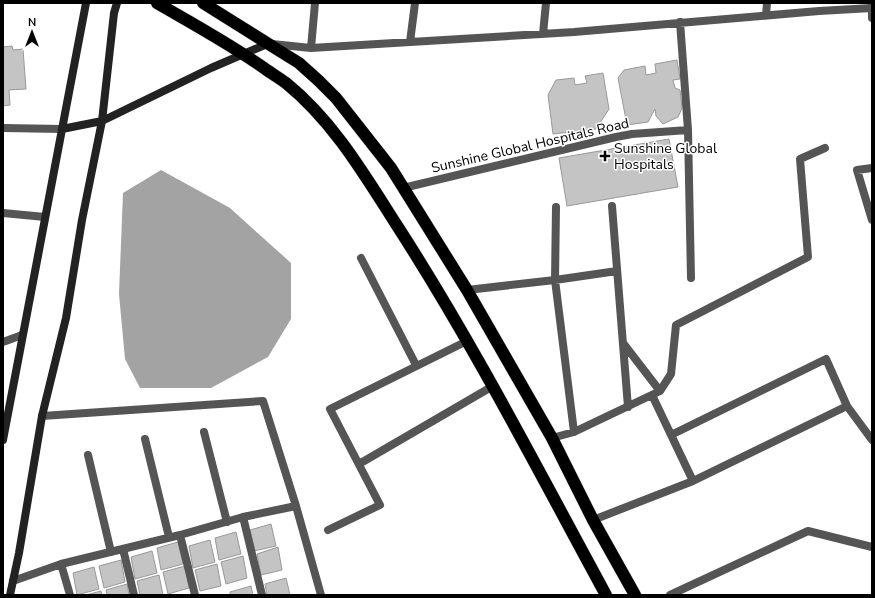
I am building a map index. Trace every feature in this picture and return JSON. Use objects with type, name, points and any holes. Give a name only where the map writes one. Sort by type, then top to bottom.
[{"type":"highway","points":[[157,3],[243,54],[286,83],[313,108],[331,128],[354,159],[432,280],[493,386],[606,595]]},
{"type":"highway","points":[[203,3],[299,63],[336,98],[390,168],[467,290],[552,438],[593,520],[635,595]]},
{"type":"street","points":[[3,440],[86,3]]},
{"type":"street","points":[[10,595],[42,416],[66,318],[82,220],[102,121],[114,13],[118,3]]},
{"type":"street","points":[[311,48],[315,3]]},
{"type":"street","points":[[410,42],[415,3]]},
{"type":"street","points":[[543,34],[546,3]]},
{"type":"street","points":[[766,15],[767,3]]},
{"type":"street","points":[[3,128],[62,129],[102,121],[267,44],[311,48],[543,34],[872,6],[872,18]]},
{"type":"street","points":[[680,22],[688,130],[691,278]]},
{"type":"street","name":"Sunshine Global Hospitals Road","points":[[403,188],[616,137],[632,134],[688,130]]},
{"type":"street","points":[[552,438],[574,432],[656,393],[671,374],[676,325],[808,257],[800,159],[824,148]]},
{"type":"street","points":[[872,168],[857,170],[872,220]]},
{"type":"street","points":[[612,206],[628,407]]},
{"type":"street","points":[[556,207],[556,280],[574,432]]},
{"type":"street","points":[[3,213],[45,217]]},
{"type":"street","points":[[361,258],[416,365]]},
{"type":"street","points":[[467,290],[556,280],[618,270]]},
{"type":"street","points":[[3,342],[22,335]]},
{"type":"street","points":[[328,530],[380,505],[330,409],[466,341]]},
{"type":"street","points":[[623,342],[656,393],[671,435],[693,481]]},
{"type":"street","points":[[671,435],[826,359],[847,406],[872,440]]},
{"type":"street","points":[[359,464],[493,386]]},
{"type":"street","points":[[42,416],[263,401],[296,506],[321,595]]},
{"type":"street","points":[[593,520],[693,481],[847,406]]},
{"type":"street","points":[[204,432],[227,522]]},
{"type":"street","points":[[145,439],[169,538]]},
{"type":"street","points":[[88,455],[111,552]]},
{"type":"street","points":[[13,581],[62,564],[296,506]]},
{"type":"street","points":[[243,518],[262,595]]},
{"type":"street","points":[[670,595],[808,531],[872,547]]},
{"type":"street","points":[[180,535],[195,595]]},
{"type":"street","points":[[123,549],[134,595]]},
{"type":"street","points":[[62,564],[70,595]]},
{"type":"shaded area","points":[[161,170],[230,208],[291,263],[291,319],[268,357],[211,388],[140,388],[125,359],[119,294],[123,193]]},
{"type":"building","points":[[12,46],[13,50],[23,49],[26,89],[9,90],[10,105],[3,106],[3,47]]},
{"type":"building","points":[[677,60],[680,79],[673,80],[675,88],[680,90],[682,108],[678,117],[663,124],[656,116],[655,109],[648,122],[627,125],[618,78],[624,70],[645,66],[646,75],[656,73],[655,64]]},
{"type":"building","points":[[603,73],[609,109],[596,129],[553,134],[548,95],[556,80],[574,78],[575,85],[587,83],[585,76]]},
{"type":"building","points":[[669,139],[678,187],[567,206],[559,158]]},
{"type":"building","points":[[271,524],[276,546],[254,551],[250,530]]},
{"type":"building","points":[[236,532],[241,554],[219,560],[215,538]]},
{"type":"building","points":[[210,540],[215,562],[193,568],[189,546]]},
{"type":"building","points":[[178,542],[183,564],[161,570],[157,548]]},
{"type":"building","points":[[278,547],[282,570],[261,575],[257,554]]},
{"type":"building","points":[[152,551],[157,573],[135,579],[131,557]]},
{"type":"building","points":[[243,556],[247,578],[226,584],[221,562]]},
{"type":"building","points":[[121,560],[125,582],[104,588],[99,566]]},
{"type":"building","points":[[217,564],[221,586],[200,591],[195,570]]},
{"type":"building","points":[[185,566],[189,588],[168,594],[163,572]]},
{"type":"building","points":[[94,567],[99,589],[77,595],[73,573]]},
{"type":"building","points":[[159,575],[163,595],[140,595],[137,581]]},
{"type":"building","points":[[286,578],[290,595],[267,595],[265,584]]},
{"type":"building","points":[[127,584],[129,595],[107,595],[106,590]]},
{"type":"building","points":[[251,586],[253,595],[230,595],[230,592]]},
{"type":"building","points":[[101,591],[102,595],[86,595]]},
{"type":"place","name":"Sunshine Global Hospitals","points":[[605,156]]}]
